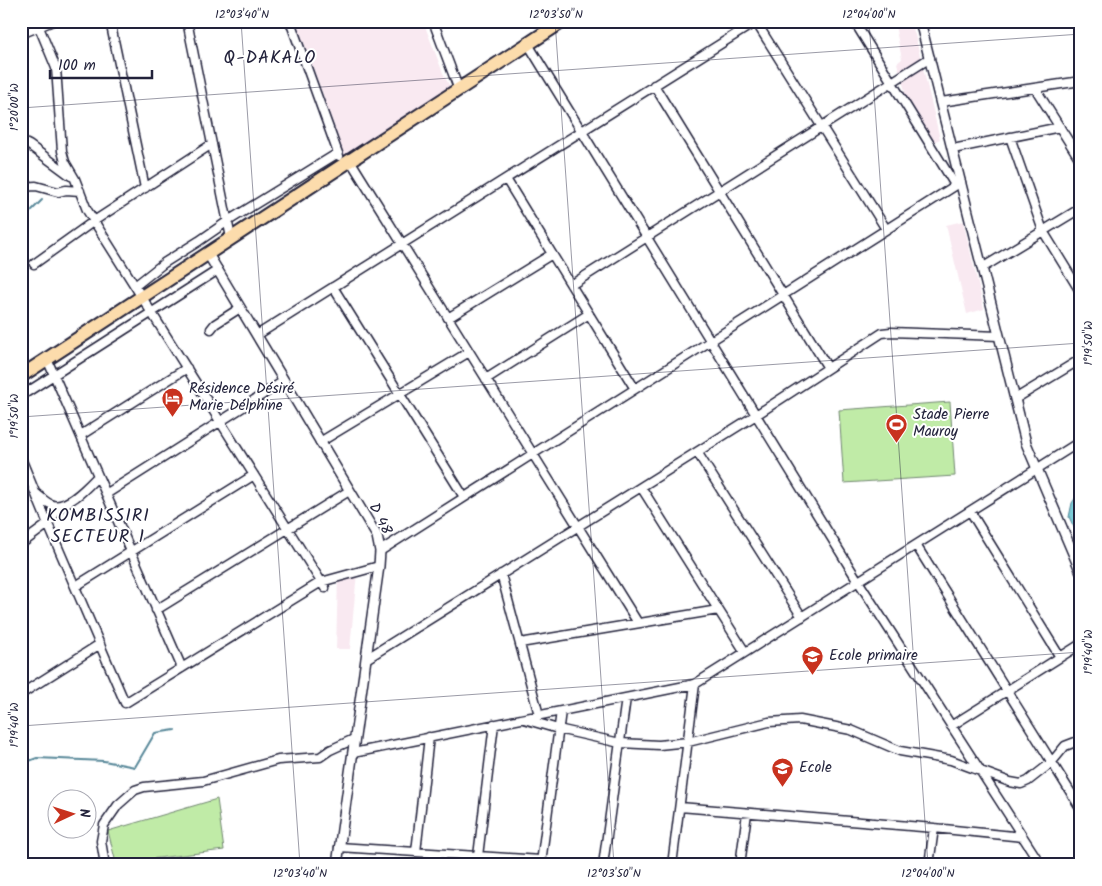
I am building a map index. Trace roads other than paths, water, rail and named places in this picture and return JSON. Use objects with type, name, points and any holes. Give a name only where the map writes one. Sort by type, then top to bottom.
[{"type":"highway","points":[[21,376],[139,292],[208,254],[344,159],[459,90],[563,21]]},
{"type":"street","points":[[21,34],[53,21]]},
{"type":"street","points":[[110,21],[144,188]]},
{"type":"street","points":[[188,21],[231,238]]},
{"type":"street","points":[[290,21],[344,159],[402,244],[638,624]]},
{"type":"street","points":[[433,21],[459,90]]},
{"type":"street","points":[[854,21],[891,82],[958,183]]},
{"type":"street","points":[[920,21],[953,149],[958,183],[982,268],[1026,443],[1081,572]]},
{"type":"street","points":[[256,335],[756,22],[886,229]]},
{"type":"street","points":[[39,26],[56,68],[64,162],[75,179],[87,210],[323,585]]},
{"type":"street","points":[[528,44],[858,581],[1041,865]]},
{"type":"street","points":[[571,285],[930,58]]},
{"type":"street","points":[[941,102],[1081,81]]},
{"type":"street","points":[[654,85],[828,368]]},
{"type":"street","points":[[1035,88],[1081,161]]},
{"type":"street","points":[[953,149],[1060,127]]},
{"type":"street","points":[[1010,138],[1043,231],[1081,293]]},
{"type":"street","points":[[21,141],[75,179]]},
{"type":"street","points":[[34,264],[94,221],[212,144]]},
{"type":"street","points":[[139,292],[164,263],[199,242],[228,221],[344,159]]},
{"type":"street","points":[[506,179],[635,389]]},
{"type":"street","points":[[380,551],[958,183]]},
{"type":"street","points":[[21,187],[36,186],[58,192],[66,190],[80,191]]},
{"type":"street","points":[[982,268],[1081,208]]},
{"type":"street","name":"D 48","points":[[208,254],[376,536],[380,551],[337,865]]},
{"type":"street","points":[[448,318],[552,254]]},
{"type":"street","points":[[21,396],[218,270]]},
{"type":"street","points":[[333,288],[464,498]]},
{"type":"street","points":[[211,330],[215,324],[240,308]]},
{"type":"street","points":[[486,379],[589,314]]},
{"type":"street","points":[[366,658],[756,415],[882,333],[999,336]]},
{"type":"street","points":[[320,442],[469,352]]},
{"type":"street","points":[[47,359],[182,668]]},
{"type":"street","points":[[1015,399],[1081,359]]},
{"type":"street","points":[[80,435],[187,368]]},
{"type":"street","points":[[106,494],[284,381]]},
{"type":"street","points":[[353,753],[695,684],[1081,442]]},
{"type":"street","points":[[697,452],[802,617]]},
{"type":"street","points":[[21,458],[125,703],[323,585],[379,566]]},
{"type":"street","points":[[76,586],[254,475]]},
{"type":"street","points":[[21,544],[48,524],[61,505],[83,491],[98,476]]},
{"type":"street","points":[[641,487],[745,652]]},
{"type":"street","points":[[156,610],[349,491]]},
{"type":"street","points":[[36,493],[46,502],[61,505]]},
{"type":"street","points":[[970,511],[1060,657]]},
{"type":"street","points":[[916,545],[1081,809]]},
{"type":"street","points":[[501,574],[539,715]]},
{"type":"street","points":[[520,644],[718,610]]},
{"type":"street","points":[[21,694],[100,644]]},
{"type":"street","points":[[952,726],[1081,644]]},
{"type":"street","points":[[672,865],[695,684]]},
{"type":"street","points":[[603,865],[626,698]]},
{"type":"street","points":[[339,847],[541,862],[561,711]]},
{"type":"street","points":[[522,719],[620,743],[659,745],[688,742],[770,722],[800,720],[852,730],[900,751],[950,760],[1010,782],[1021,784],[1028,781],[1051,762],[1065,746],[1081,738]]},
{"type":"street","points":[[478,856],[494,724]]},
{"type":"street","points":[[416,852],[429,737]]},
{"type":"street","points":[[105,865],[101,847],[104,825],[118,805],[135,790],[144,787],[203,781],[278,760],[320,757],[330,750],[354,739]]},
{"type":"street","points":[[680,807],[1023,837]]},
{"type":"street","points":[[740,865],[747,812]]},
{"type":"street","points":[[929,865],[934,828]]},
{"type":"water","points":[[1081,495],[1081,542],[1069,517],[1072,503],[1076,497]]},
{"type":"waterway","points":[[21,221],[42,200]]},
{"type":"waterway","points":[[21,764],[37,758],[104,761],[135,767],[155,733],[175,730]]},
{"type":"place","name":"Résidence Désiré Marie Délphine","points":[[173,417]]},
{"type":"place","name":"Stade Pierre Mauroy","points":[[897,443]]},
{"type":"place","name":"Ecole primaire","points":[[813,675]]},
{"type":"place","name":"Ecole","points":[[783,787]]},
{"type":"district","name":"Q-DAKALO","points":[[270,58]]},
{"type":"district","name":"KOMBISSIRI SECTEUR 1","points":[[98,526]]}]
